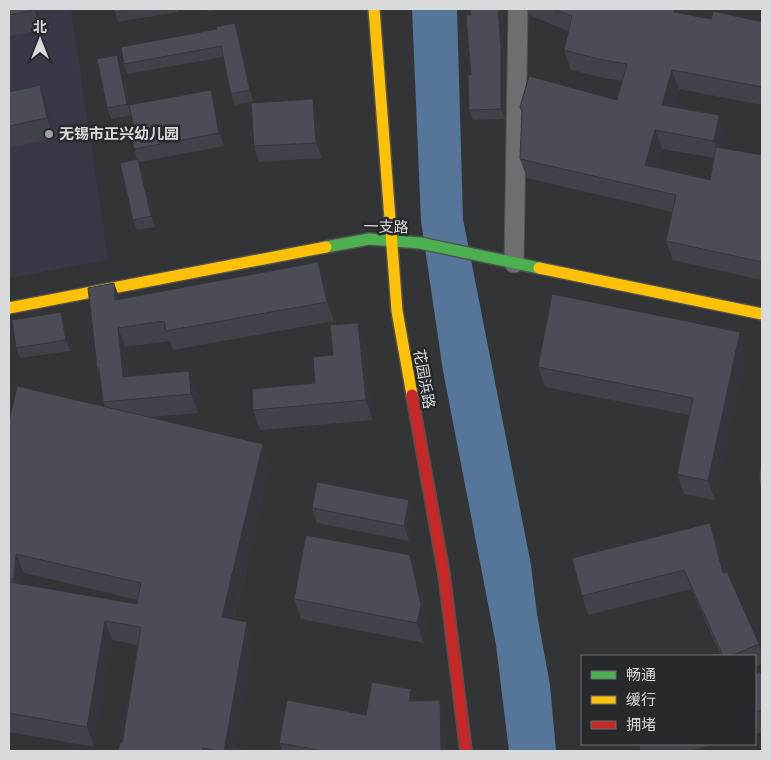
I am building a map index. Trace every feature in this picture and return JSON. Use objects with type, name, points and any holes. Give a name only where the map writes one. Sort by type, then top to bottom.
[{"type":"street","name":"花园浜路","points":[[374,9],[390,240],[397,311],[444,574],[466,751]]},
{"type":"street","points":[[514,263],[518,9]]},
{"type":"street","name":"一支路","points":[[9,308],[369,239],[420,243],[762,314]]},
{"type":"shaded area","name":"无锡市正兴幼儿园","points":[[9,9],[71,9],[108,260],[9,278]]},
{"type":"water","points":[[412,9],[457,9],[463,219],[531,565],[537,614],[550,685],[556,751],[509,751],[496,645],[443,371],[421,221]]},
{"type":"building","points":[[9,9],[34,9],[34,10],[9,15]]},
{"type":"building","points":[[114,9],[133,9],[115,12]]},
{"type":"building","points":[[470,9],[498,9],[501,48],[501,109],[469,110],[468,75],[471,75],[466,15],[471,15]]},
{"type":"building","points":[[553,9],[674,9],[674,12],[711,19],[713,11],[762,22],[762,87],[672,70],[662,105],[719,115],[714,141],[655,130],[645,165],[710,180],[716,147],[762,155],[762,262],[666,241],[676,195],[520,159],[522,111],[520,107],[529,76],[617,100],[627,64],[564,50],[572,16]]},
{"type":"building","points":[[235,23],[250,90],[231,94],[221,46],[124,64],[121,47],[217,29],[216,27]]},
{"type":"building","points":[[117,55],[127,104],[107,108],[97,59]]},
{"type":"building","points":[[40,85],[47,118],[9,126],[9,92]]},
{"type":"building","points":[[211,90],[219,133],[134,149],[130,130],[134,129],[129,105]]},
{"type":"building","points":[[313,99],[316,143],[254,146],[251,103]]},
{"type":"building","points":[[138,159],[151,216],[133,220],[120,163]]},
{"type":"building","points":[[318,262],[327,302],[166,331],[164,321],[118,328],[123,377],[189,371],[191,394],[103,402],[99,368],[97,368],[88,288],[114,283],[115,300]]},
{"type":"building","points":[[552,294],[740,332],[708,481],[677,474],[693,398],[538,367]]},
{"type":"building","points":[[61,312],[66,340],[16,348],[12,320]]},
{"type":"building","points":[[358,323],[366,400],[253,410],[252,389],[315,383],[313,357],[333,355],[330,325]]},
{"type":"building","points":[[17,386],[263,444],[222,617],[247,622],[224,751],[203,748],[202,751],[118,751],[120,743],[122,743],[141,627],[105,621],[87,727],[9,713],[10,582],[137,604],[141,583],[16,554],[14,579],[9,579],[9,422]]},
{"type":"building","points":[[762,460],[762,502],[759,477]]},
{"type":"building","points":[[317,482],[409,500],[404,526],[312,508]]},
{"type":"building","points":[[710,523],[723,573],[727,572],[759,644],[733,655],[723,655],[684,570],[582,596],[572,558]]},
{"type":"building","points":[[306,535],[410,555],[421,605],[417,623],[294,599]]},
{"type":"building","points":[[762,672],[762,710],[756,712],[756,674]]},
{"type":"building","points":[[372,682],[411,689],[409,701],[440,700],[441,751],[324,751],[279,743],[287,700],[366,715]]},
{"type":"traffic: fast","points":[[326,247],[369,239],[420,243],[539,268]]},
{"type":"traffic: slow","points":[[374,9],[397,311],[412,395]]},
{"type":"traffic: slow","points":[[9,308],[326,247]]},
{"type":"traffic: slow","points":[[539,268],[762,314]]},
{"type":"traffic: jam","points":[[412,395],[444,574],[466,751]]},
{"type":"place","name":"无锡市正兴幼儿园","points":[[49,134]]}]
